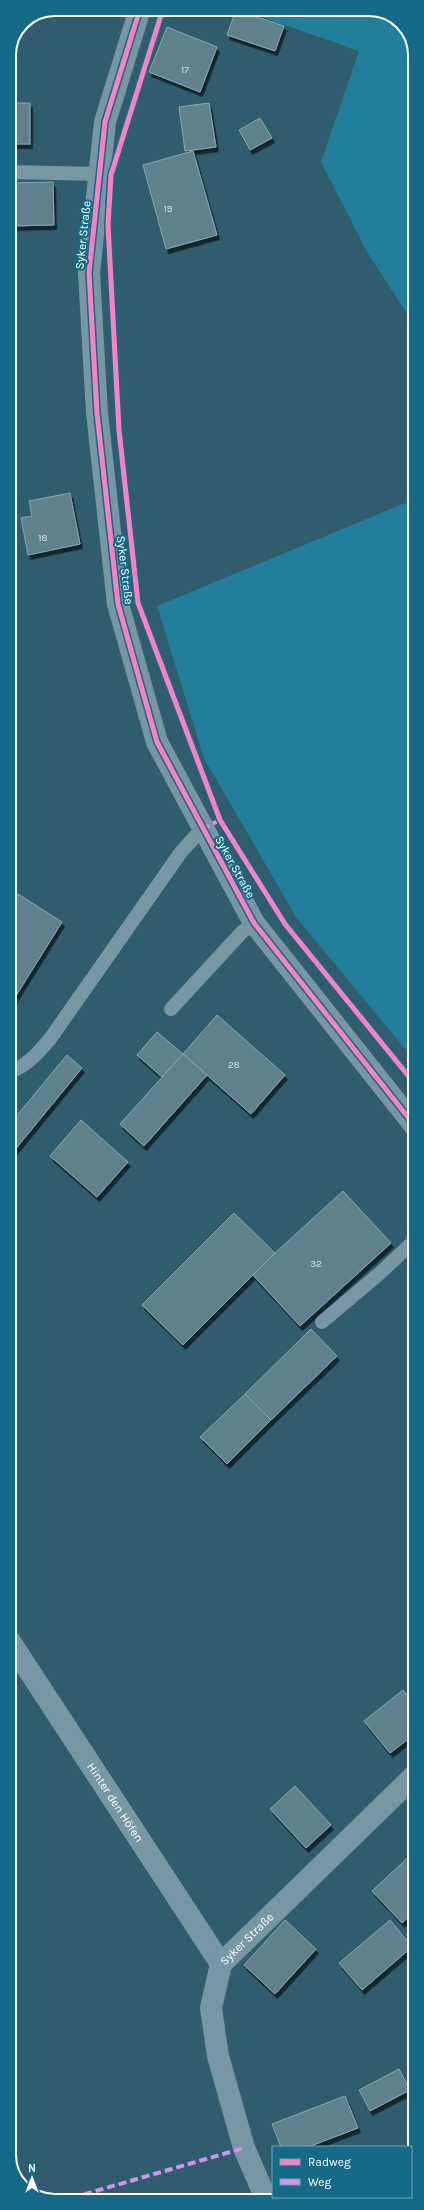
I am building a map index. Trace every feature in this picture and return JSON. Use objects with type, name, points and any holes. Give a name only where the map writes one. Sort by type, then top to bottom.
[{"type":"street","name":"Syker Straße","points":[[138,16],[105,122],[89,273],[97,413],[118,604],[157,742],[202,829],[254,923],[408,1117]]},
{"type":"street","name":"Hinter den Höfen","points":[[16,1651],[221,1964]]},
{"type":"street","name":"Syker Straße","points":[[264,2194],[244,2148],[218,2056],[211,2008],[221,1964],[408,1782]]},
{"type":"lane","points":[[16,172],[99,174]]},
{"type":"lane","points":[[16,1069],[37,1055],[50,1039],[181,852],[202,829]]},
{"type":"lane","points":[[171,1010],[238,937],[254,923]]},
{"type":"lane","points":[[322,1322],[379,1274],[408,1247]]},
{"type":"path","points":[[165,675],[196,762]]},
{"type":"shaded area","points":[[259,16],[379,17],[397,27],[404,38],[408,50],[408,315],[367,252],[321,162],[359,51]]},
{"type":"shaded area","points":[[408,502],[408,1053],[296,917],[204,758],[157,606]]},
{"type":"building","points":[[234,16],[254,16],[284,26],[275,51],[227,35]]},
{"type":"building","points":[[167,27],[217,47],[200,92],[149,72]]},
{"type":"building","points":[[16,103],[30,103],[30,144],[16,144]]},
{"type":"building","points":[[209,103],[216,147],[185,151],[179,107]]},
{"type":"building","points":[[260,118],[272,138],[250,150],[239,130]]},
{"type":"building","points":[[193,151],[217,235],[166,249],[143,165]]},
{"type":"building","points":[[53,182],[54,225],[16,226],[16,183]]},
{"type":"building","points":[[70,493],[80,544],[28,555],[21,518],[32,516],[29,501]]},
{"type":"building","points":[[18,894],[62,922],[16,996],[16,897]]},
{"type":"building","points":[[217,1015],[285,1075],[251,1114],[183,1054]]},
{"type":"building","points":[[157,1032],[183,1054],[162,1077],[137,1055]]},
{"type":"building","points":[[183,1054],[207,1075],[144,1146],[120,1124]]},
{"type":"building","points":[[67,1055],[82,1068],[16,1148],[16,1117]]},
{"type":"building","points":[[81,1120],[128,1162],[97,1197],[50,1156]]},
{"type":"building","points":[[343,1191],[391,1243],[300,1326],[252,1274]]},
{"type":"building","points":[[234,1213],[275,1253],[183,1345],[142,1305]]},
{"type":"building","points":[[311,1329],[337,1356],[271,1420],[245,1394]]},
{"type":"building","points":[[245,1394],[271,1420],[227,1464],[200,1437]]},
{"type":"building","points":[[403,1690],[408,1696],[408,1739],[390,1753],[364,1721]]},
{"type":"building","points":[[295,1786],[331,1825],[306,1848],[270,1809]]},
{"type":"building","points":[[408,1858],[408,1917],[402,1923],[372,1891]]},
{"type":"building","points":[[285,1920],[316,1949],[275,1994],[244,1965]]},
{"type":"building","points":[[390,1920],[408,1942],[408,1950],[362,1990],[339,1963]]},
{"type":"building","points":[[399,2069],[408,2086],[408,2091],[370,2111],[359,2090]]},
{"type":"building","points":[[345,2096],[358,2128],[311,2146],[281,2146],[272,2124]]},
{"type":"marked path","points":[[202,829],[220,820]]},
{"type":"marked path","points":[[85,2194],[244,2148]]},
{"type":"cycle path","points":[[138,16],[105,122],[89,273],[97,413],[118,604],[157,742],[254,923],[408,1117]]},
{"type":"cycle path","points":[[161,16],[111,175],[108,225],[119,430],[138,603],[220,820],[285,924],[408,1075]]}]
